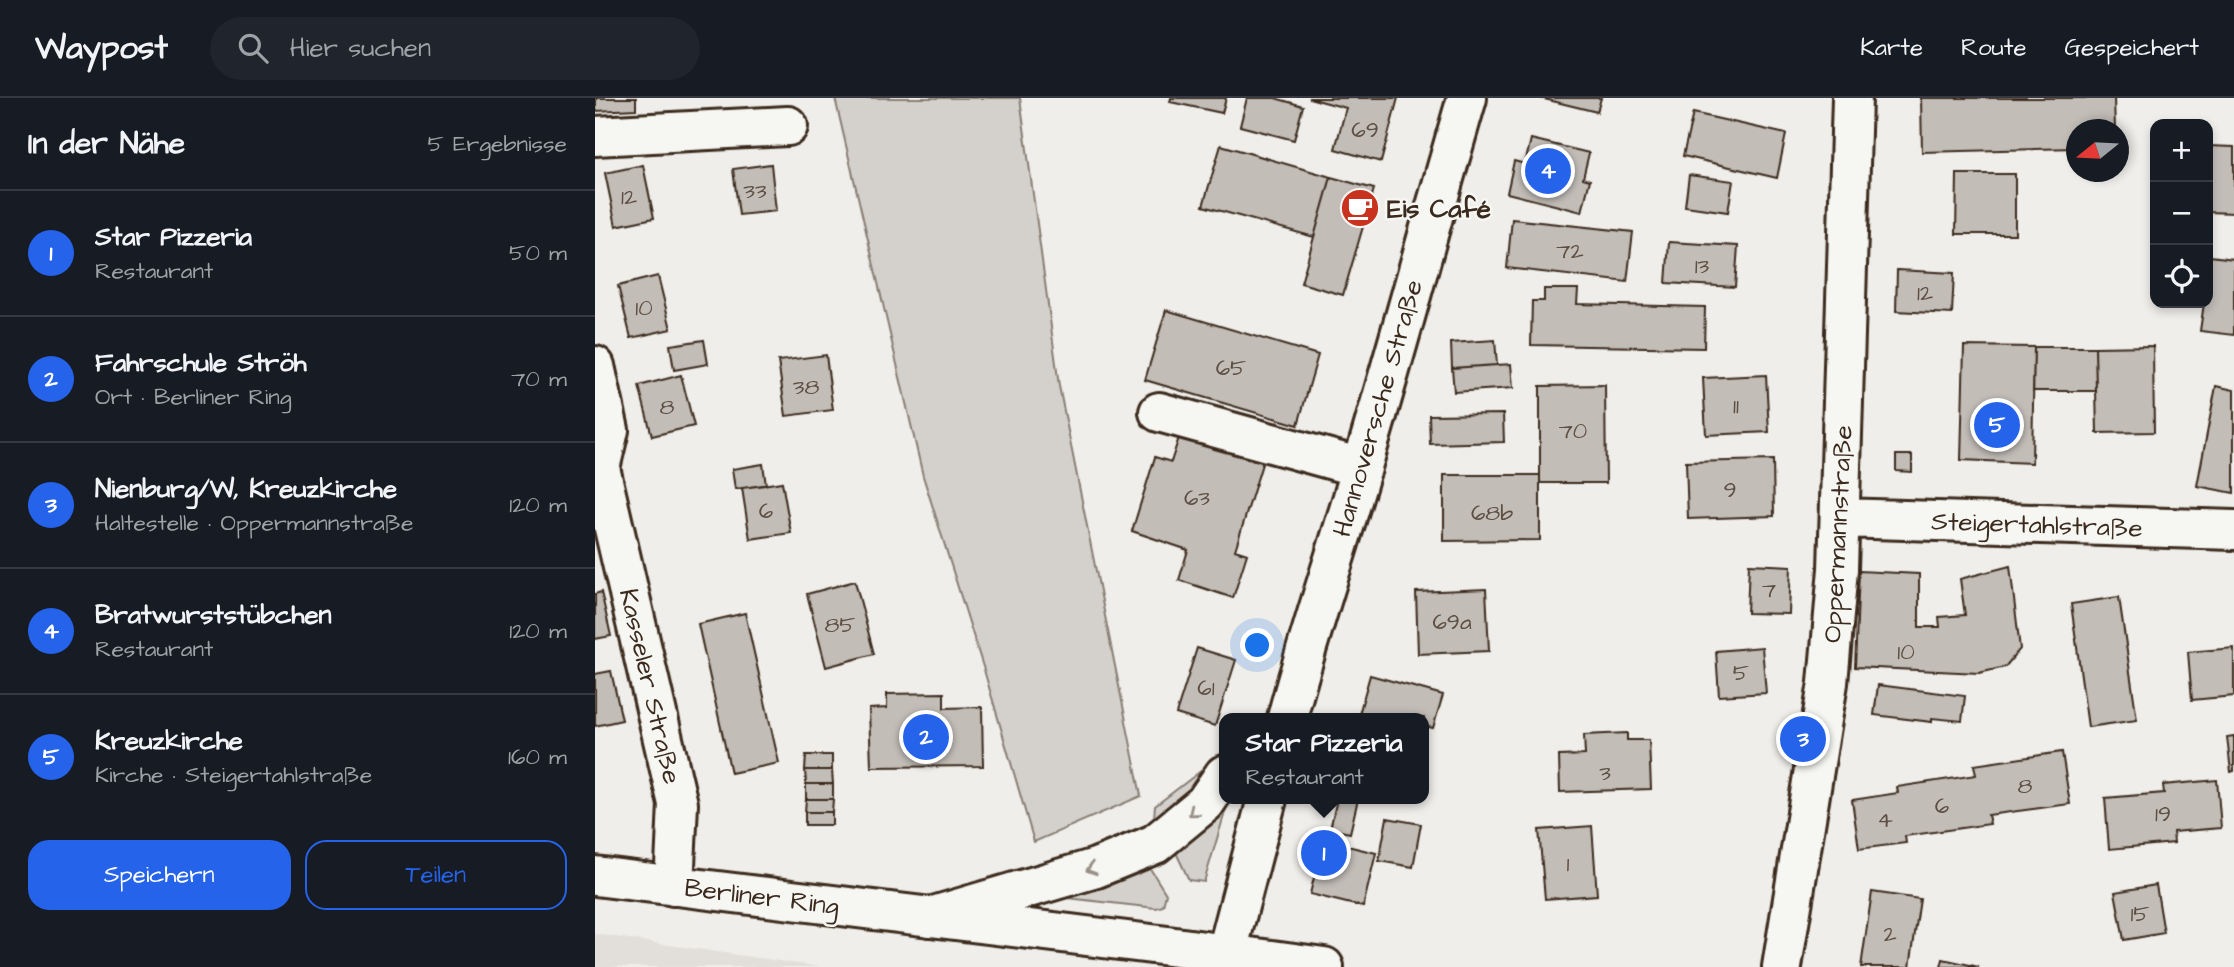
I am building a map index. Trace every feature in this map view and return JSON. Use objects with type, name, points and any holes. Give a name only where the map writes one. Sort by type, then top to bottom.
[{"type":"street","name":"Hannoversche Straße","points":[[1288,713],[1302,660],[1362,468],[1467,98]]},
{"type":"street","name":"Oppermannstraße","points":[[1782,967],[1828,683],[1838,569],[1852,98]]},
{"type":"street","points":[[595,136],[788,126]]},
{"type":"street","name":"Kasseler Straße","points":[[595,366],[609,430],[597,468],[678,804],[674,886]]},
{"type":"street","points":[[1159,412],[1362,468]]},
{"type":"street","name":"Steigertahlstraße","points":[[1840,518],[2234,530]]},
{"type":"street","points":[[1266,713],[1302,660]]},
{"type":"street","name":"Berliner Ring","points":[[930,917],[1096,868],[1155,844],[1205,803],[1219,782]]},
{"type":"street","points":[[1225,961],[1266,804]]},
{"type":"street","name":"Berliner Ring","points":[[595,876],[1168,946],[1225,961],[1324,967]]},
{"type":"shaded area","points":[[835,98],[1020,98],[1059,386],[1141,796],[1034,842],[923,476]]},
{"type":"shaded area","points":[[1219,757],[1210,774],[1157,825],[1154,818],[1155,806]]},
{"type":"shaded area","points":[[1223,804],[1227,804],[1204,882],[1189,880],[1172,844]]},
{"type":"shaded area","points":[[1146,862],[1166,894],[1163,906],[1156,908],[1058,897]]},
{"type":"shaded area","points":[[595,934],[820,967],[595,967]]},
{"type":"building","points":[[596,98],[636,98],[636,109],[596,111]]},
{"type":"building","points":[[1171,98],[1226,98],[1222,113],[1170,102]]},
{"type":"building","points":[[1247,98],[1275,98],[1303,106],[1294,140],[1240,126]]},
{"type":"building","points":[[1309,98],[1398,98],[1381,162],[1335,149],[1346,108]]},
{"type":"building","points":[[1540,98],[1601,98],[1597,112]]},
{"type":"building","points":[[1921,98],[2114,98],[2115,119],[2066,119],[2066,148],[1922,152]]},
{"type":"building","points":[[1693,113],[1786,134],[1777,178],[1683,156]]},
{"type":"building","points":[[1531,139],[1589,153],[1583,178],[1590,180],[1582,212],[1507,193],[1514,161],[1525,164]]},
{"type":"building","points":[[1221,145],[1331,177],[1314,237],[1203,206]]},
{"type":"building","points":[[2213,146],[2234,147],[2234,213],[2213,212]]},
{"type":"building","points":[[771,164],[776,211],[739,215],[733,169]]},
{"type":"building","points":[[643,165],[654,218],[616,226],[605,173]]},
{"type":"building","points":[[1957,174],[2015,174],[2015,234],[1956,234]]},
{"type":"building","points":[[1689,175],[1733,181],[1728,212],[1685,206]]},
{"type":"building","points":[[1331,177],[1374,189],[1343,295],[1301,283]]},
{"type":"building","points":[[1512,219],[1633,232],[1627,282],[1507,268]]},
{"type":"building","points":[[1669,242],[1738,246],[1735,287],[1666,283]]},
{"type":"building","points":[[2213,256],[2234,259],[2234,335],[2200,331],[2203,308],[2213,308]]},
{"type":"building","points":[[1897,270],[1954,273],[1952,314],[1896,311]]},
{"type":"building","points":[[658,276],[671,329],[631,338],[618,286]]},
{"type":"building","points":[[1544,289],[1578,289],[1577,304],[1705,307],[1704,348],[1531,345],[1532,301],[1544,301]]},
{"type":"building","points":[[1166,310],[1318,355],[1298,425],[1145,380]]},
{"type":"building","points":[[704,340],[708,364],[674,370],[670,345]]},
{"type":"building","points":[[1495,340],[1497,365],[1452,368],[1451,343]]},
{"type":"building","points":[[1964,346],[2034,347],[2032,463],[1961,460]]},
{"type":"building","points":[[2153,346],[2154,432],[2097,433],[2095,347]]},
{"type":"building","points":[[2034,347],[2095,347],[2096,391],[2033,391]]},
{"type":"building","points":[[826,355],[833,410],[786,416],[778,361]]},
{"type":"building","points":[[1511,364],[1513,388],[1454,392],[1452,368]]},
{"type":"building","points":[[681,375],[694,426],[652,436],[639,386]]},
{"type":"building","points":[[1766,375],[1769,432],[1706,435],[1703,378]]},
{"type":"building","points":[[1605,385],[1606,483],[1540,483],[1540,386]]},
{"type":"building","points":[[2216,386],[2234,390],[2234,493],[2197,486]]},
{"type":"building","points":[[1503,414],[1504,442],[1430,444],[1429,415]]},
{"type":"building","points":[[1184,422],[1267,448],[1235,550],[1247,554],[1233,598],[1179,580],[1188,550],[1132,531],[1155,457],[1171,462]]},
{"type":"building","points":[[1896,455],[1912,455],[1912,472],[1896,471]]},
{"type":"building","points":[[1773,460],[1774,516],[1688,519],[1686,462]]},
{"type":"building","points":[[763,464],[766,485],[735,489],[732,469]]},
{"type":"building","points":[[1444,475],[1540,475],[1540,540],[1444,541]]},
{"type":"building","points":[[782,482],[791,533],[750,539],[742,488]]},
{"type":"building","points":[[1749,564],[1791,566],[1789,614],[1747,613]]},
{"type":"building","points":[[2010,566],[2020,649],[2005,667],[1979,673],[1855,667],[1859,571],[1919,574],[1919,627],[1940,627],[1939,617],[1965,615],[1960,579]]},
{"type":"building","points":[[855,581],[874,654],[826,667],[807,594]]},
{"type":"building","points":[[1486,589],[1489,651],[1418,654],[1416,592]]},
{"type":"building","points":[[601,592],[611,636],[595,639],[595,594]]},
{"type":"building","points":[[2119,597],[2137,720],[2088,727],[2071,604]]},
{"type":"building","points":[[745,613],[779,763],[731,773],[698,624]]},
{"type":"building","points":[[1762,647],[1766,693],[1719,696],[1716,651]]},
{"type":"building","points":[[1197,648],[1236,660],[1215,726],[1176,714]]},
{"type":"building","points":[[2234,648],[2234,696],[2192,700],[2188,652]]},
{"type":"building","points":[[611,671],[622,720],[595,726],[595,674]]},
{"type":"building","points":[[1370,675],[1443,695],[1433,728],[1429,727],[1429,713],[1359,713]]},
{"type":"building","points":[[1878,685],[1965,696],[1962,721],[1932,718],[1932,722],[1874,715]]},
{"type":"building","points":[[944,693],[944,708],[982,707],[983,766],[871,767],[869,709],[887,708],[887,694]]},
{"type":"building","points":[[1627,733],[1627,740],[1649,740],[1651,789],[1560,792],[1559,756],[1585,755],[1584,735]]},
{"type":"building","points":[[2234,736],[2234,771],[2231,772],[2227,737]]},
{"type":"building","points":[[2062,752],[2070,804],[1988,815],[1990,824],[1905,836],[1906,843],[1859,849],[1852,800],[1898,793],[1897,787],[1976,775],[1974,765]]},
{"type":"building","points":[[806,755],[832,755],[832,770],[805,770]]},
{"type":"building","points":[[805,770],[832,770],[833,784],[806,784]]},
{"type":"building","points":[[2217,780],[2221,828],[2173,832],[2174,843],[2109,849],[2105,798],[2164,793],[2163,785]]},
{"type":"building","points":[[806,784],[833,784],[833,799],[806,799]]},
{"type":"building","points":[[806,799],[833,799],[832,812],[805,812]]},
{"type":"building","points":[[1336,804],[1357,804],[1350,833],[1330,829]]},
{"type":"building","points":[[805,812],[832,812],[832,825],[805,825]]},
{"type":"building","points":[[1387,818],[1421,824],[1413,867],[1379,861]]},
{"type":"building","points":[[1592,826],[1597,895],[1545,899],[1539,830]]},
{"type":"building","points":[[1323,840],[1376,853],[1363,907],[1310,894]]},
{"type":"building","points":[[2156,885],[2164,933],[2124,940],[2115,892]]},
{"type":"building","points":[[1872,892],[1920,899],[1910,967],[1861,967]]},
{"type":"building","points":[[1943,959],[1979,967],[1941,967]]},
{"type":"place","name":"Bratwurststübchen","points":[[1548,171]]},
{"type":"place","name":"Eis Café","points":[[1360,208]]},
{"type":"place","name":"Kreuzkirche","points":[[1997,425]]},
{"type":"place","name":"Fahrschule Ströh","points":[[926,737]]},
{"type":"place","name":"Nienburg/W, Kreuzkirche","points":[[1803,739]]},
{"type":"place","name":"Star Pizzeria","points":[[1324,853]]}]
